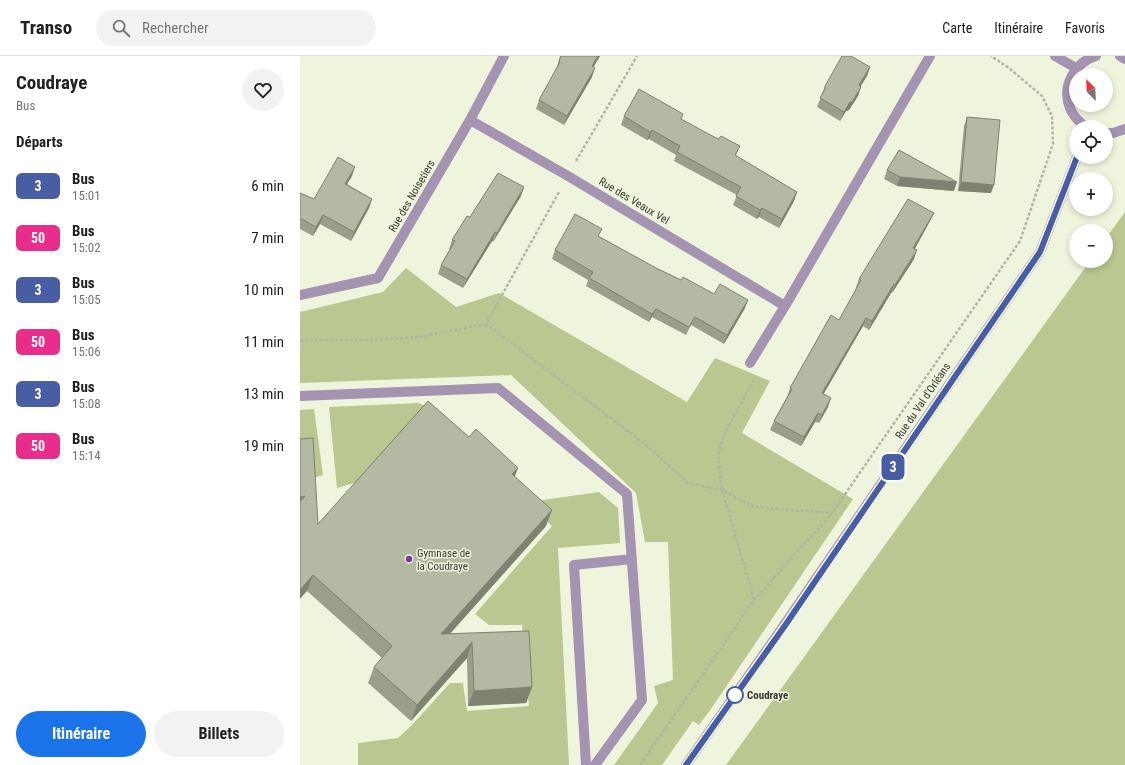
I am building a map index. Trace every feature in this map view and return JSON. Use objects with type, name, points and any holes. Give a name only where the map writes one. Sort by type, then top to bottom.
[{"type":"street","name":"Rue des Noisetiers","points":[[300,295],[378,278],[470,120],[504,56]]},
{"type":"street","points":[[750,363],[785,306],[930,56]]},
{"type":"street","points":[[1055,56],[1076,68],[1088,58],[1096,56]]},
{"type":"street","points":[[1120,56],[1125,59]]},
{"type":"street","points":[[1069,80],[1067,94],[1069,103]]},
{"type":"street","name":"Rue des Veaux Vel","points":[[470,120],[568,176],[785,306]]},
{"type":"street","points":[[1113,133],[1125,129]]},
{"type":"street","name":"Rue du Val d'Orléans","points":[[686,765],[784,627],[1040,252],[1074,164]]},
{"type":"street","points":[[300,396],[498,388],[627,494],[642,700],[595,765]]},
{"type":"street","points":[[586,765],[574,565],[632,559]]},
{"type":"path","points":[[486,324],[568,176],[637,56]]},
{"type":"path","points":[[640,765],[754,600],[832,513],[1020,241],[1053,144],[1052,116],[1042,96],[991,56]]},
{"type":"path","points":[[300,341],[373,340],[419,337],[486,324],[645,444],[688,483],[722,490],[754,507],[832,513]]},
{"type":"path","points":[[754,380],[726,432],[718,456],[722,490],[754,600]]},
{"type":"green space","points":[[1125,212],[1125,765],[726,765],[1085,268],[1113,268],[1113,228]]},
{"type":"green space","points":[[406,268],[456,307],[499,293],[687,402],[715,358],[770,381],[742,433],[853,499],[711,709],[699,725],[693,721],[662,765],[614,765],[658,703],[654,686],[673,680],[668,542],[645,542],[636,493],[511,375],[300,383],[300,312],[383,292]]},
{"type":"green space","points":[[419,403],[430,408],[358,482],[337,488],[329,407]]},
{"type":"green space","points":[[314,409],[323,475],[313,478],[300,451],[300,410]]},
{"type":"green space","points":[[599,492],[618,508],[620,543],[558,548],[569,765],[358,765],[358,743],[398,738],[412,725],[450,683],[463,683],[467,711],[529,706],[522,625],[489,625],[475,614],[552,526],[533,509],[536,501]]},
{"type":"building","points":[[561,56],[598,56],[592,66],[595,68],[567,116],[539,100],[560,62]]},
{"type":"building","points":[[842,56],[851,56],[870,67],[859,85],[861,87],[844,112],[820,98]]},
{"type":"building","points":[[639,89],[683,114],[681,119],[718,139],[721,136],[740,146],[735,155],[797,192],[782,219],[762,208],[760,210],[736,196],[741,187],[677,152],[680,146],[652,130],[650,132],[624,116]]},
{"type":"building","points":[[967,117],[1000,120],[994,185],[961,182]]},
{"type":"building","points":[[899,150],[957,182],[900,177],[887,170]]},
{"type":"building","points":[[338,157],[355,167],[345,184],[372,199],[354,232],[323,215],[316,227],[300,218],[300,193],[314,199]]},
{"type":"building","points":[[498,173],[524,187],[497,233],[495,232],[467,279],[441,265],[455,241],[452,240],[467,216],[470,217]]},
{"type":"building","points":[[908,199],[934,213],[913,248],[917,250],[895,285],[894,284],[872,321],[866,318],[822,393],[831,398],[822,415],[818,413],[804,437],[774,421],[792,389],[790,388],[831,315],[839,320],[861,280],[859,279]]},
{"type":"building","points":[[575,214],[602,229],[598,236],[656,268],[681,280],[683,277],[714,294],[720,284],[748,300],[727,335],[695,317],[689,327],[656,309],[652,314],[589,278],[593,272],[555,250]]},
{"type":"building","name":"Gymnase de la Coudraye","points":[[428,401],[469,437],[476,429],[518,468],[512,474],[552,510],[441,634],[529,631],[532,687],[474,691],[472,642],[417,705],[374,667],[392,646],[313,575],[300,590],[300,502],[305,496],[300,497],[300,439],[313,438],[318,524]]},
{"type":"bus line","name":"3","points":[[686,765],[784,627],[1040,252],[1074,164]]},
{"type":"place","name":"Gymnase de la Coudraye","points":[[409,559]]},
{"type":"place","name":"Coudraye","points":[[735,695]]}]
